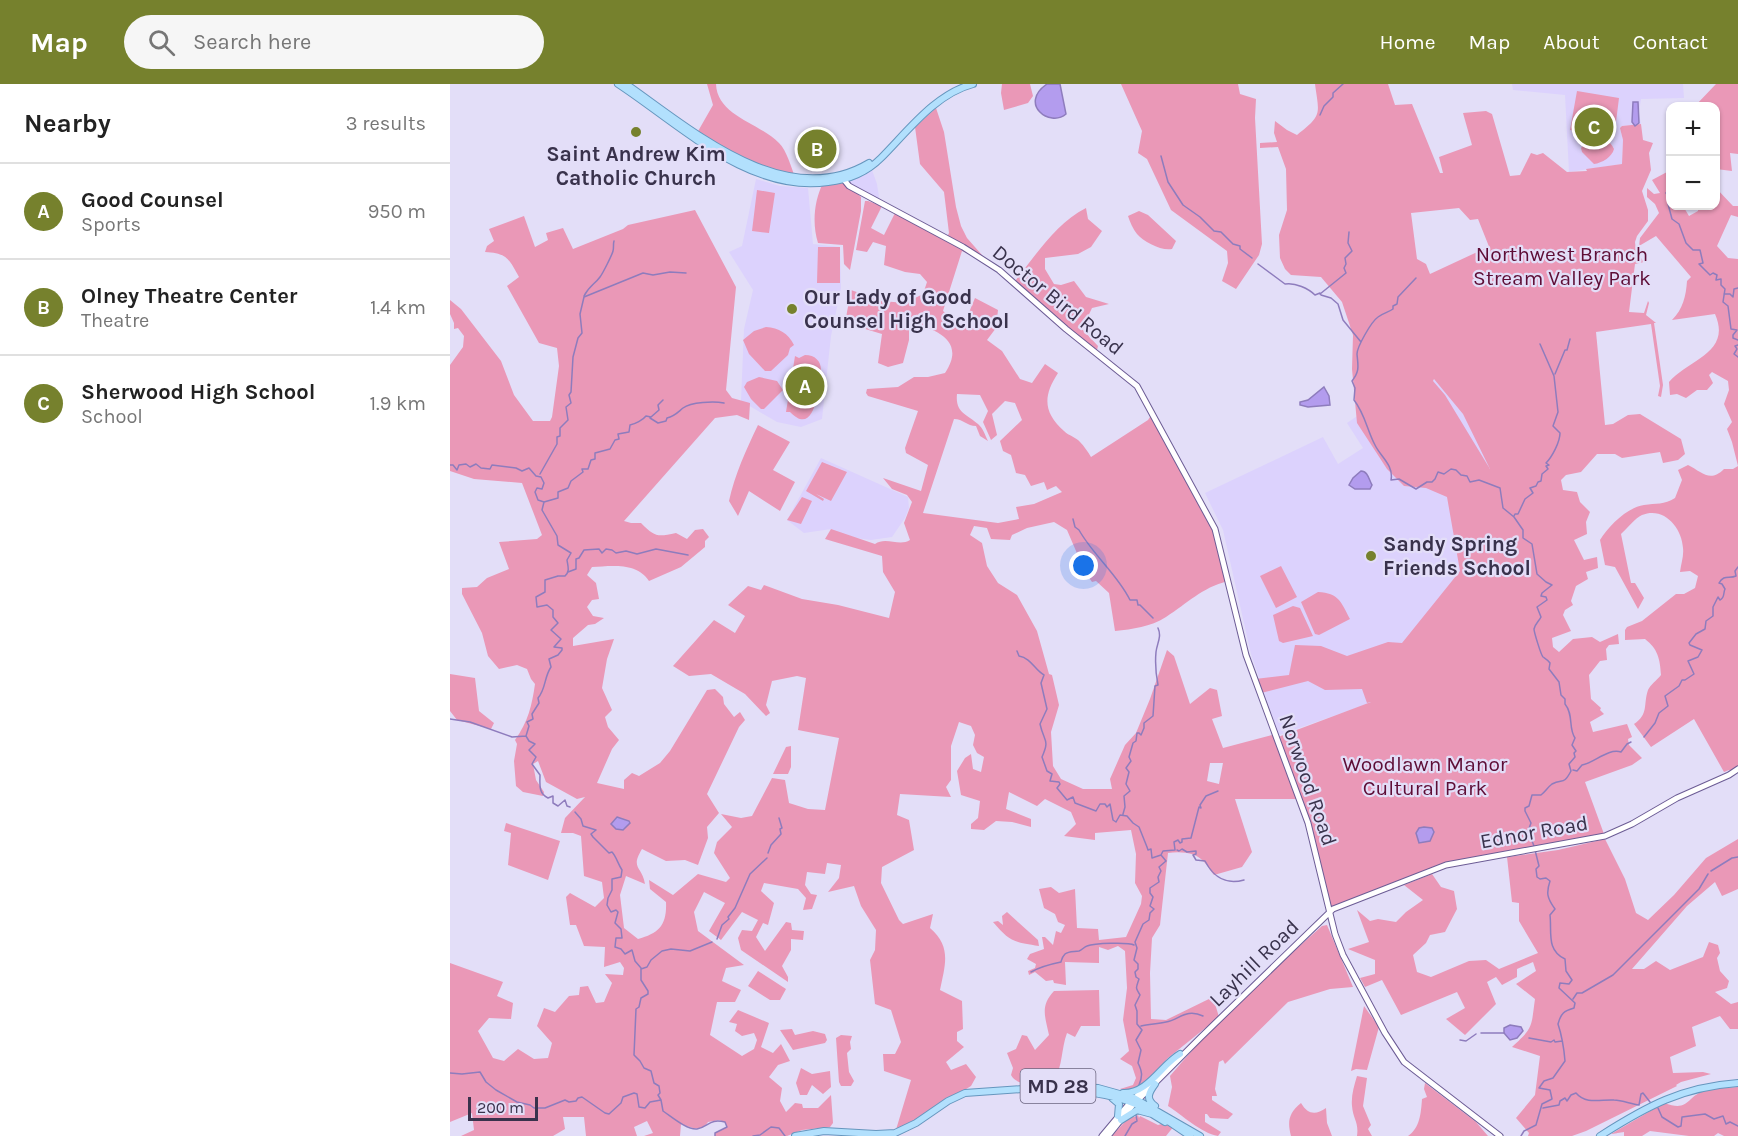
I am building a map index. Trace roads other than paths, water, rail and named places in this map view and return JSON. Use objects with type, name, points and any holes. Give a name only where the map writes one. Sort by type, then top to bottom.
[{"type":"main road","points":[[618,84],[725,158],[752,171],[787,182],[823,183],[855,175],[874,165],[944,97],[973,84]]},
{"type":"main road","points":[[626,84],[697,133],[756,167],[777,174],[801,178],[841,178]]},
{"type":"main road","name":"Doctor Bird Road","points":[[841,178],[849,186],[963,247],[999,270],[1070,332],[1131,379],[1151,410]]},
{"type":"main road","name":"Norwood Road","points":[[1151,410],[1215,529],[1246,655],[1308,822],[1333,927],[1343,955],[1404,1062],[1500,1136]]},
{"type":"main road","name":"Ednor Road","points":[[1330,912],[1446,865],[1605,836],[1632,824],[1677,798],[1729,776],[1738,769]]},
{"type":"main road","name":"Layhill Road","points":[[1135,1101],[1330,912]]},
{"type":"main road","points":[[1316,925],[1326,922],[1333,927]]},
{"type":"main road","name":"Layhill Road","points":[[1102,1136],[1180,1054],[1201,1037]]},
{"type":"main road","points":[[1113,1092],[1129,1093],[1143,1087],[1180,1054]]},
{"type":"main road","points":[[1600,1136],[1662,1101],[1704,1086],[1738,1083]]},
{"type":"main road","points":[[1155,1084],[1149,1092],[1150,1102],[1189,1126],[1195,1135]]},
{"type":"main road","name":"MD 28","points":[[795,1136],[837,1131],[876,1134],[895,1132],[916,1123],[958,1095],[980,1091],[1067,1086],[1092,1087],[1135,1101]]},
{"type":"main road","name":"MD 28","points":[[980,1091],[1070,1091],[1135,1101]]},
{"type":"main road","points":[[1103,1095],[1118,1101],[1119,1118]]},
{"type":"main road","points":[[1135,1101],[1195,1135]]},
{"type":"main road","points":[[1135,1101],[1181,1129]]},
{"type":"main road","points":[[1119,1118],[1131,1112],[1143,1111],[1195,1135]]},
{"type":"main road","name":"Layhill Road","points":[[1108,1136],[1119,1118]]},
{"type":"main road","points":[[1593,1136],[1622,1122]]},
{"type":"main road","name":"Norwood Road","points":[[1485,1125],[1495,1136]]},
{"type":"waterway","points":[[1320,115],[1324,106],[1333,97],[1333,93],[1343,84]]},
{"type":"waterway","points":[[1161,156],[1168,182],[1183,205],[1214,231],[1221,232],[1233,244],[1240,246],[1240,249],[1252,258]]},
{"type":"waterway","points":[[1670,210],[1672,219],[1679,224],[1686,243],[1693,250],[1700,250],[1703,263],[1699,264],[1710,275],[1713,273],[1717,275],[1716,280],[1721,279],[1721,285],[1725,289],[1723,302],[1728,306],[1731,329],[1737,330],[1733,338],[1738,340]]},
{"type":"waterway","points":[[1320,294],[1346,273],[1345,258],[1352,251],[1348,243],[1349,232]]},
{"type":"waterway","points":[[584,296],[603,272],[612,253],[614,241]]},
{"type":"waterway","points":[[1258,264],[1285,284],[1297,285],[1315,295],[1320,293],[1331,298],[1338,304],[1343,320],[1361,342]]},
{"type":"waterway","points":[[540,474],[557,444],[560,428],[568,420],[566,407],[571,403],[569,395],[573,357],[578,338],[582,333],[580,314],[584,297],[643,273],[653,275],[670,272],[686,273]]},
{"type":"waterway","points":[[1416,278],[1398,297],[1393,309],[1380,316],[1368,329],[1357,354],[1357,371],[1352,381],[1355,388],[1354,400],[1375,445],[1389,465],[1391,480],[1399,479],[1416,489],[1427,482],[1432,482],[1438,472],[1444,474],[1451,469],[1467,476],[1470,482],[1479,480],[1500,488],[1503,508],[1514,517],[1523,530],[1523,538],[1532,544],[1537,574],[1552,585],[1542,593],[1541,596],[1546,597],[1547,600],[1537,607],[1541,617],[1534,629],[1542,655],[1550,663],[1549,669],[1559,682],[1575,738],[1572,745],[1576,751],[1575,757],[1569,764],[1571,771],[1568,776],[1552,784],[1541,795],[1532,795],[1529,806],[1525,808],[1531,823],[1528,831],[1539,866],[1536,869],[1537,877],[1550,881],[1548,895],[1555,909],[1550,915],[1552,946],[1565,959],[1566,971],[1572,980],[1569,984],[1560,983],[1559,988],[1575,1003],[1574,1008],[1565,1011],[1558,1024],[1565,1061],[1553,1078],[1544,1081],[1539,1088],[1550,1090],[1552,1099],[1542,1104],[1536,1125],[1524,1131],[1521,1136]]},
{"type":"waterway","points":[[1724,294],[1730,294],[1733,297],[1734,289],[1738,288]]},
{"type":"waterway","points":[[1555,374],[1570,339]]},
{"type":"waterway","points":[[1514,516],[1518,514],[1525,499],[1533,493],[1530,488],[1541,481],[1542,474],[1548,469],[1546,466],[1549,465],[1546,463],[1560,437],[1560,433],[1553,426],[1558,412],[1554,376],[1540,344]]},
{"type":"waterway","points":[[1738,345],[1735,346],[1737,349],[1734,354],[1738,357]]},
{"type":"waterway","points":[[544,502],[558,498],[558,492],[568,488],[571,481],[583,472],[582,469],[588,469],[591,460],[595,459],[595,453],[610,449],[615,440],[619,439],[618,434],[629,432],[630,425],[646,416],[651,417],[659,410],[658,405],[663,400]]},
{"type":"waterway","points":[[650,418],[658,423],[666,421],[667,418],[691,404],[724,403]]},
{"type":"waterway","points":[[450,465],[457,470],[459,465],[466,464],[470,467],[476,464],[481,468],[490,469],[492,465],[522,471],[529,468],[536,476],[541,477],[544,483],[542,489],[537,488],[535,492],[538,500],[544,502],[542,510],[557,536],[558,545],[571,553],[567,560],[567,574],[545,580],[545,592],[536,597],[537,607],[547,605],[553,610],[553,617],[558,623],[551,630],[561,639],[554,647],[562,648],[562,650],[558,655],[549,659],[551,667],[538,698],[539,703],[532,714],[533,719],[527,722],[529,726],[526,736],[535,744],[529,750],[536,757],[532,764],[540,775],[540,788],[543,794],[548,798],[553,796],[553,803],[558,806],[565,800],[567,806],[570,807]]},
{"type":"waterway","points":[[1073,519],[1075,527],[1119,582],[1130,600],[1137,600],[1138,605],[1153,618]]},
{"type":"waterway","points":[[568,572],[576,569],[576,559],[584,550],[599,549],[602,553],[606,549],[616,553],[626,551],[637,554],[656,549],[688,555]]},
{"type":"waterway","points":[[1644,737],[1655,723],[1659,713],[1668,706],[1665,696],[1679,686],[1682,680],[1694,674],[1688,661],[1698,657],[1702,650],[1689,643],[1696,634],[1705,629],[1706,621],[1713,616],[1713,607],[1718,597],[1720,600],[1723,598],[1725,589],[1719,583],[1725,578],[1736,576],[1735,571],[1738,567]]},
{"type":"waterway","points":[[1123,814],[1124,796],[1130,791],[1126,784],[1129,772],[1126,768],[1131,761],[1129,757],[1133,743],[1136,741],[1137,733],[1141,735],[1144,723],[1153,716],[1155,686],[1158,685],[1156,673],[1158,628]]},
{"type":"waterway","points":[[1017,651],[1019,656],[1027,659],[1044,675],[1041,683],[1047,709],[1040,724],[1046,743],[1042,757],[1047,771],[1052,774],[1050,781],[1059,782],[1057,788],[1067,800],[1073,797],[1075,803],[1096,811],[1100,804],[1105,804],[1107,807],[1110,804],[1113,820],[1116,822],[1120,815],[1127,816],[1139,827],[1148,850],[1151,849],[1152,858],[1161,855],[1166,861],[1159,867],[1161,871],[1158,877],[1159,882],[1150,888],[1153,897],[1150,906],[1154,909],[1150,913],[1149,920],[1143,924],[1135,942],[1137,948],[1134,960],[1138,964],[1135,972],[1139,979],[1136,987],[1140,995],[1135,1005],[1137,1024],[1142,1030],[1136,1040],[1141,1050],[1138,1063],[1142,1074],[1139,1085]]},
{"type":"waterway","points":[[450,719],[470,722],[512,737],[526,736]]},
{"type":"waterway","points":[[1573,770],[1577,771],[1582,765],[1611,752],[1621,752],[1631,742]]},
{"type":"waterway","points":[[1161,855],[1163,851],[1175,850],[1174,842],[1178,840],[1180,843],[1182,839],[1191,838],[1200,805],[1206,796],[1218,791]]},
{"type":"waterway","points":[[575,812],[583,826],[596,830],[591,834],[609,853],[612,852],[622,870],[621,877],[612,879],[612,890],[607,905],[611,912],[616,910],[618,912],[615,923],[621,929],[622,938],[616,938],[615,947],[621,949],[625,954],[632,950],[635,961],[641,968],[641,980],[648,991],[648,994],[641,998],[639,1007],[636,1009],[634,1055],[644,1068],[651,1071],[654,1083],[659,1086],[658,1095],[661,1100]]},
{"type":"waterway","points":[[768,853],[771,845],[781,834],[779,818]]},
{"type":"waterway","points":[[1177,850],[1196,851],[1193,855],[1196,860],[1205,861],[1212,872],[1221,879],[1232,882],[1244,880]]},
{"type":"waterway","points":[[1711,871],[1732,858],[1738,857]]},
{"type":"waterway","points":[[717,939],[722,925],[729,919],[728,917],[735,908],[750,874],[767,858]]},
{"type":"waterway","points":[[1573,999],[1577,993],[1582,993],[1613,975],[1699,889],[1708,874]]},
{"type":"waterway","points":[[641,969],[647,967],[651,960],[662,951],[671,949],[690,951],[712,942]]},
{"type":"waterway","points":[[1031,972],[1061,962],[1067,953],[1079,951],[1086,946],[1119,943],[1134,945]]},
{"type":"waterway","points":[[1141,1026],[1171,1021],[1192,1013],[1203,1016]]},
{"type":"waterway","points":[[1481,1033],[1504,1033]]},
{"type":"waterway","points":[[1460,1040],[1466,1041],[1476,1034]]},
{"type":"waterway","points":[[1529,1038],[1551,1042],[1562,1041]]},
{"type":"waterway","points":[[450,1073],[480,1072],[486,1082],[496,1090],[517,1102],[534,1108],[545,1108],[565,1100],[576,1101],[582,1097],[609,1114],[621,1103],[623,1097],[634,1093],[637,1094],[639,1107],[645,1108],[650,1102],[661,1100],[663,1111],[693,1129],[712,1122],[725,1122],[727,1127],[715,1133],[715,1136]]},
{"type":"waterway","points":[[1543,1108],[1559,1105],[1560,1101],[1565,1098],[1567,1101],[1571,1095],[1576,1093],[1589,1100],[1617,1100],[1639,1105],[1643,1093],[1650,1102]]},
{"type":"waterway","points":[[1658,1108],[1662,1117],[1678,1127],[1681,1126],[1682,1117],[1705,1114],[1714,1119],[1723,1116],[1726,1124],[1730,1122],[1738,1126]]},
{"type":"waterway","points":[[1125,1136],[1132,1124],[1137,1121],[1136,1115]]},
{"type":"waterway","points":[[753,1136],[760,1135],[771,1127],[779,1128],[785,1136]]},
{"type":"place","name":"Sherwood High School","points":[[1594,127]]},
{"type":"place","name":"Saint Andrew Kim Catholic Church","points":[[636,132]]},
{"type":"place","name":"Olney Theatre Center","points":[[817,149]]},
{"type":"place","name":"Our Lady of Good Counsel High School","points":[[792,309]]},
{"type":"place","name":"Good Counsel","points":[[805,386]]},
{"type":"place","name":"Sandy Spring Friends School","points":[[1371,556]]},
{"type":"park label","name":"Northwest Branch Stream Valley Park","points":[[1562,266]]},
{"type":"park label","name":"Woodlawn Manor Cultural Park","points":[[1425,776]]}]
